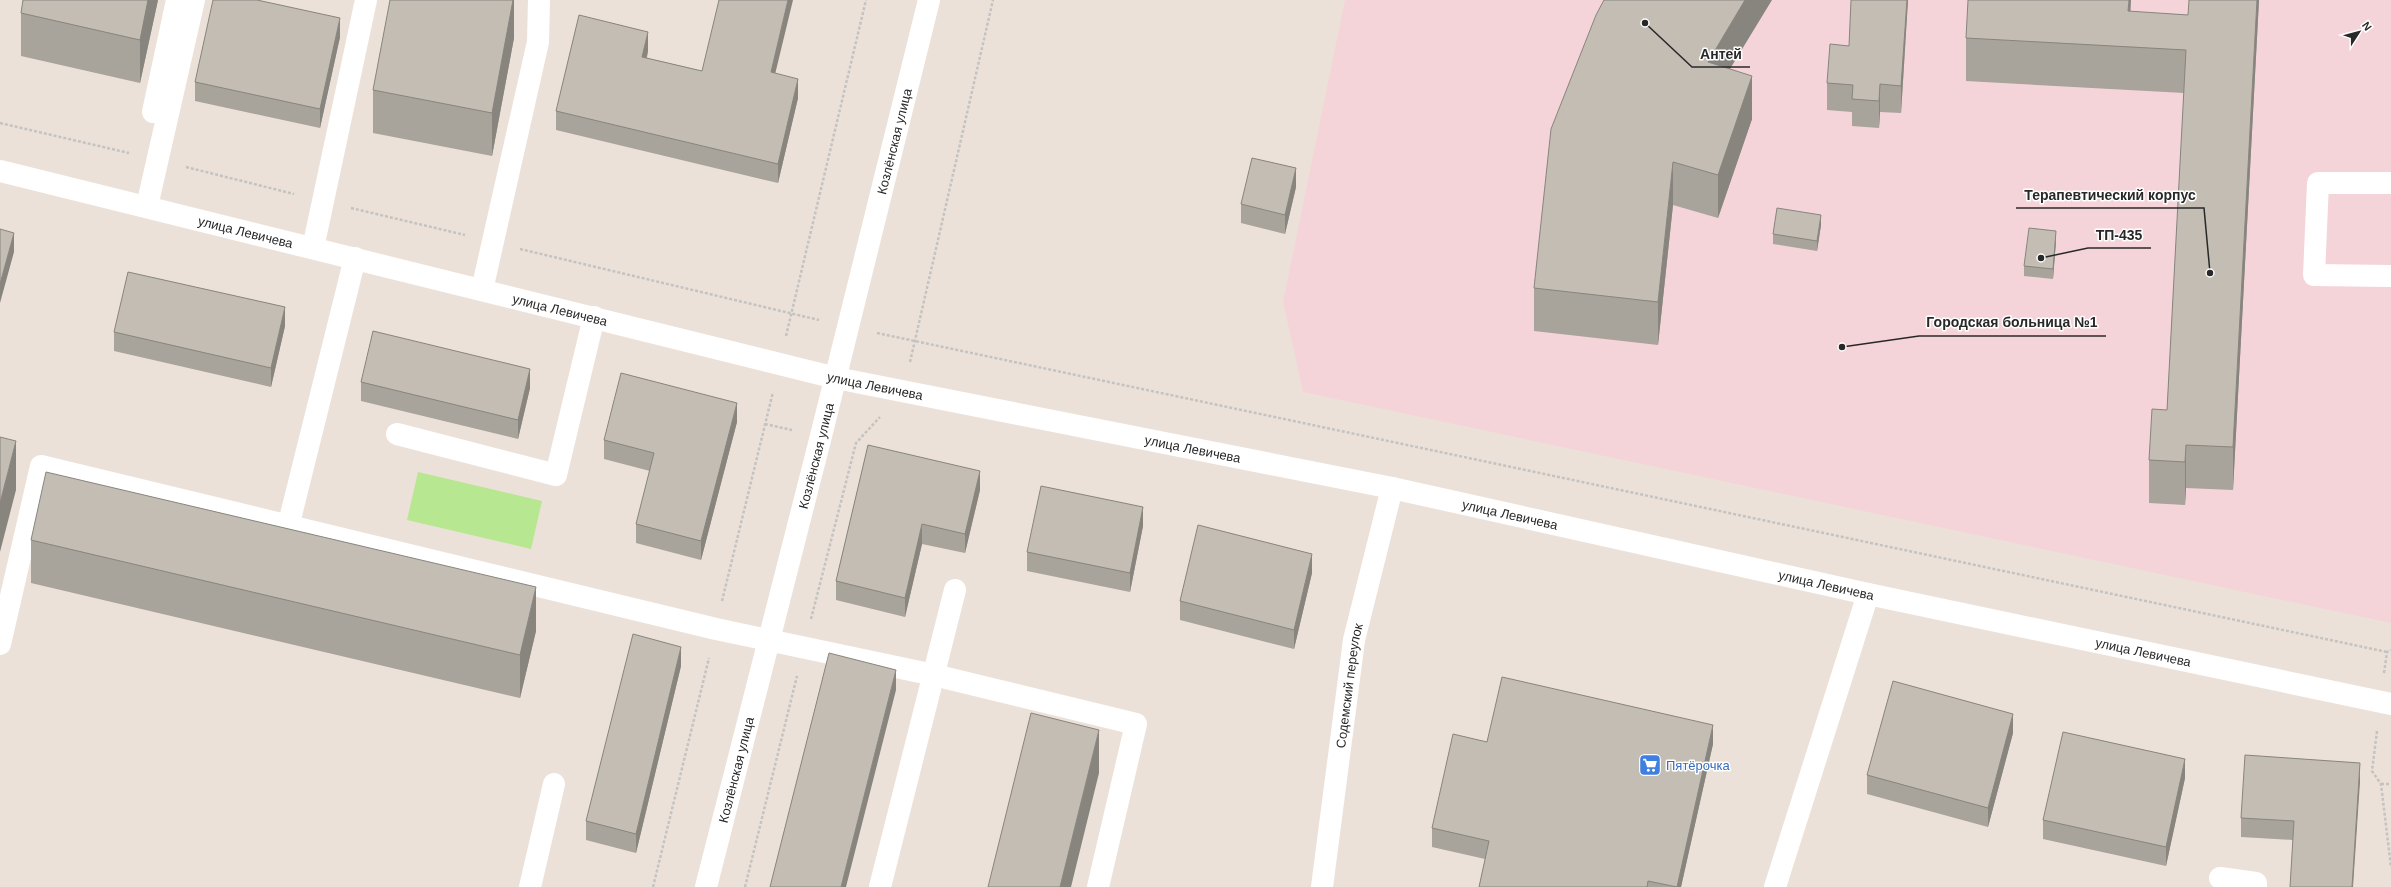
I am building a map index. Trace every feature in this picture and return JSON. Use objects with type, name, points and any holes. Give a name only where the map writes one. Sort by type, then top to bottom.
[{"type":"street","points":[[141,205],[151,158],[177,0]]},
{"type":"street","points":[[151,158],[194,0]]},
{"type":"street","points":[[313,248],[366,0]]},
{"type":"street","points":[[482,290],[538,42],[539,0]]},
{"type":"street","name":"Козлёнская улица","points":[[706,887],[836,378],[929,0]]},
{"type":"street","name":"улица Левичева","points":[[0,171],[836,378],[1392,488],[1868,594],[2386,703]]},
{"type":"street","points":[[2391,183],[2318,183],[2314,275],[2391,276]]},
{"type":"street","points":[[288,527],[355,258]]},
{"type":"street","points":[[397,434],[556,476],[594,317]]},
{"type":"street","points":[[0,644],[41,466],[288,527],[716,629],[804,649],[934,675],[1136,724],[1098,887]]},
{"type":"street","name":"Содемский переулок","points":[[1322,887],[1354,640],[1392,488]]},
{"type":"street","points":[[880,887],[955,590]]},
{"type":"street","points":[[1775,887],[1868,594]]},
{"type":"street","points":[[530,887],[554,784]]},
{"type":"street","points":[[2220,878],[2256,883],[2256,887]]},
{"type":"path","points":[[654,887],[866,0]]},
{"type":"path","points":[[745,887],[856,442],[903,392],[994,0]]},
{"type":"path","points":[[0,123],[151,158],[322,201],[848,327],[2387,652],[2391,650]]},
{"type":"path","points":[[2387,652],[2386,703],[2372,771],[2381,784],[2391,867]]},
{"type":"path","points":[[2381,784],[2391,784]]},
{"type":"shaded area","points":[[1345,0],[2391,0],[2391,623],[1303,392],[1283,302]]},
{"type":"green space","points":[[418,472],[542,501],[531,549],[407,520]]},
{"type":"building","points":[[23,0],[148,0],[140,40],[21,13]]},
{"type":"building","points":[[213,0],[257,0],[340,18],[320,109],[195,82]]},
{"type":"building","points":[[390,0],[513,0],[492,113],[373,90]]},
{"type":"building","points":[[719,0],[788,0],[771,72],[798,79],[778,164],[556,111],[579,15],[648,32],[642,57],[702,71]]},
{"type":"building","points":[[1604,0],[1745,0],[1708,62],[1752,76],[1718,175],[1673,162],[1658,302],[1534,288],[1551,129],[1596,15]]},
{"type":"building","points":[[1851,0],[1907,0],[1901,86],[1880,84],[1879,101],[1852,99],[1853,85],[1827,83],[1830,44],[1849,46]]},
{"type":"building","points":[[1968,0],[2129,0],[2128,11],[2188,15],[2189,0],[2257,0],[2233,447],[2186,445],[2185,462],[2149,460],[2152,409],[2167,410],[2186,50],[1966,38]]},
{"type":"building","points":[[1252,158],[1296,168],[1285,215],[1241,204]]},
{"type":"building","points":[[1777,208],[1821,215],[1817,241],[1773,234]]},
{"type":"building","points":[[2029,228],[2056,231],[2053,269],[2024,266]]},
{"type":"building","points":[[0,229],[14,233],[0,284]]},
{"type":"building","points":[[128,272],[285,307],[271,368],[114,332]]},
{"type":"building","points":[[373,331],[530,369],[518,420],[361,382]]},
{"type":"building","points":[[621,373],[737,403],[701,541],[636,524],[654,453],[604,440]]},
{"type":"building","points":[[0,437],[16,441],[0,503]]},
{"type":"building","points":[[868,445],[980,471],[965,534],[922,524],[905,598],[836,581]]},
{"type":"building","points":[[46,472],[536,587],[520,655],[31,540]]},
{"type":"building","points":[[1041,486],[1143,507],[1130,573],[1027,552]]},
{"type":"building","points":[[1198,525],[1312,554],[1294,630],[1180,601]]},
{"type":"building","points":[[633,634],[681,647],[636,834],[586,821]]},
{"type":"building","points":[[829,653],[896,670],[841,887],[770,887]]},
{"type":"building","points":[[1502,677],[1713,725],[1677,887],[1648,881],[1647,887],[1479,887],[1489,841],[1432,828],[1453,734],[1487,742]]},
{"type":"building","points":[[1893,681],[2013,714],[1988,808],[1867,775]]},
{"type":"building","points":[[1031,713],[1099,730],[1060,887],[988,887]]},
{"type":"building","points":[[2063,732],[2185,759],[2166,847],[2043,820]]},
{"type":"building","points":[[2245,755],[2360,763],[2352,887],[2290,887],[2294,821],[2241,818]]},
{"type":"place","name":"Антей","points":[[1645,23]]},
{"type":"place","name":"ТП-435","points":[[2041,258]]},
{"type":"place","name":"Терапевтический корпус","points":[[2210,273]]},
{"type":"place","name":"Городская больница №1","points":[[1842,347]]},
{"type":"place","name":"Пятёрочка","points":[[1650,765]]}]
